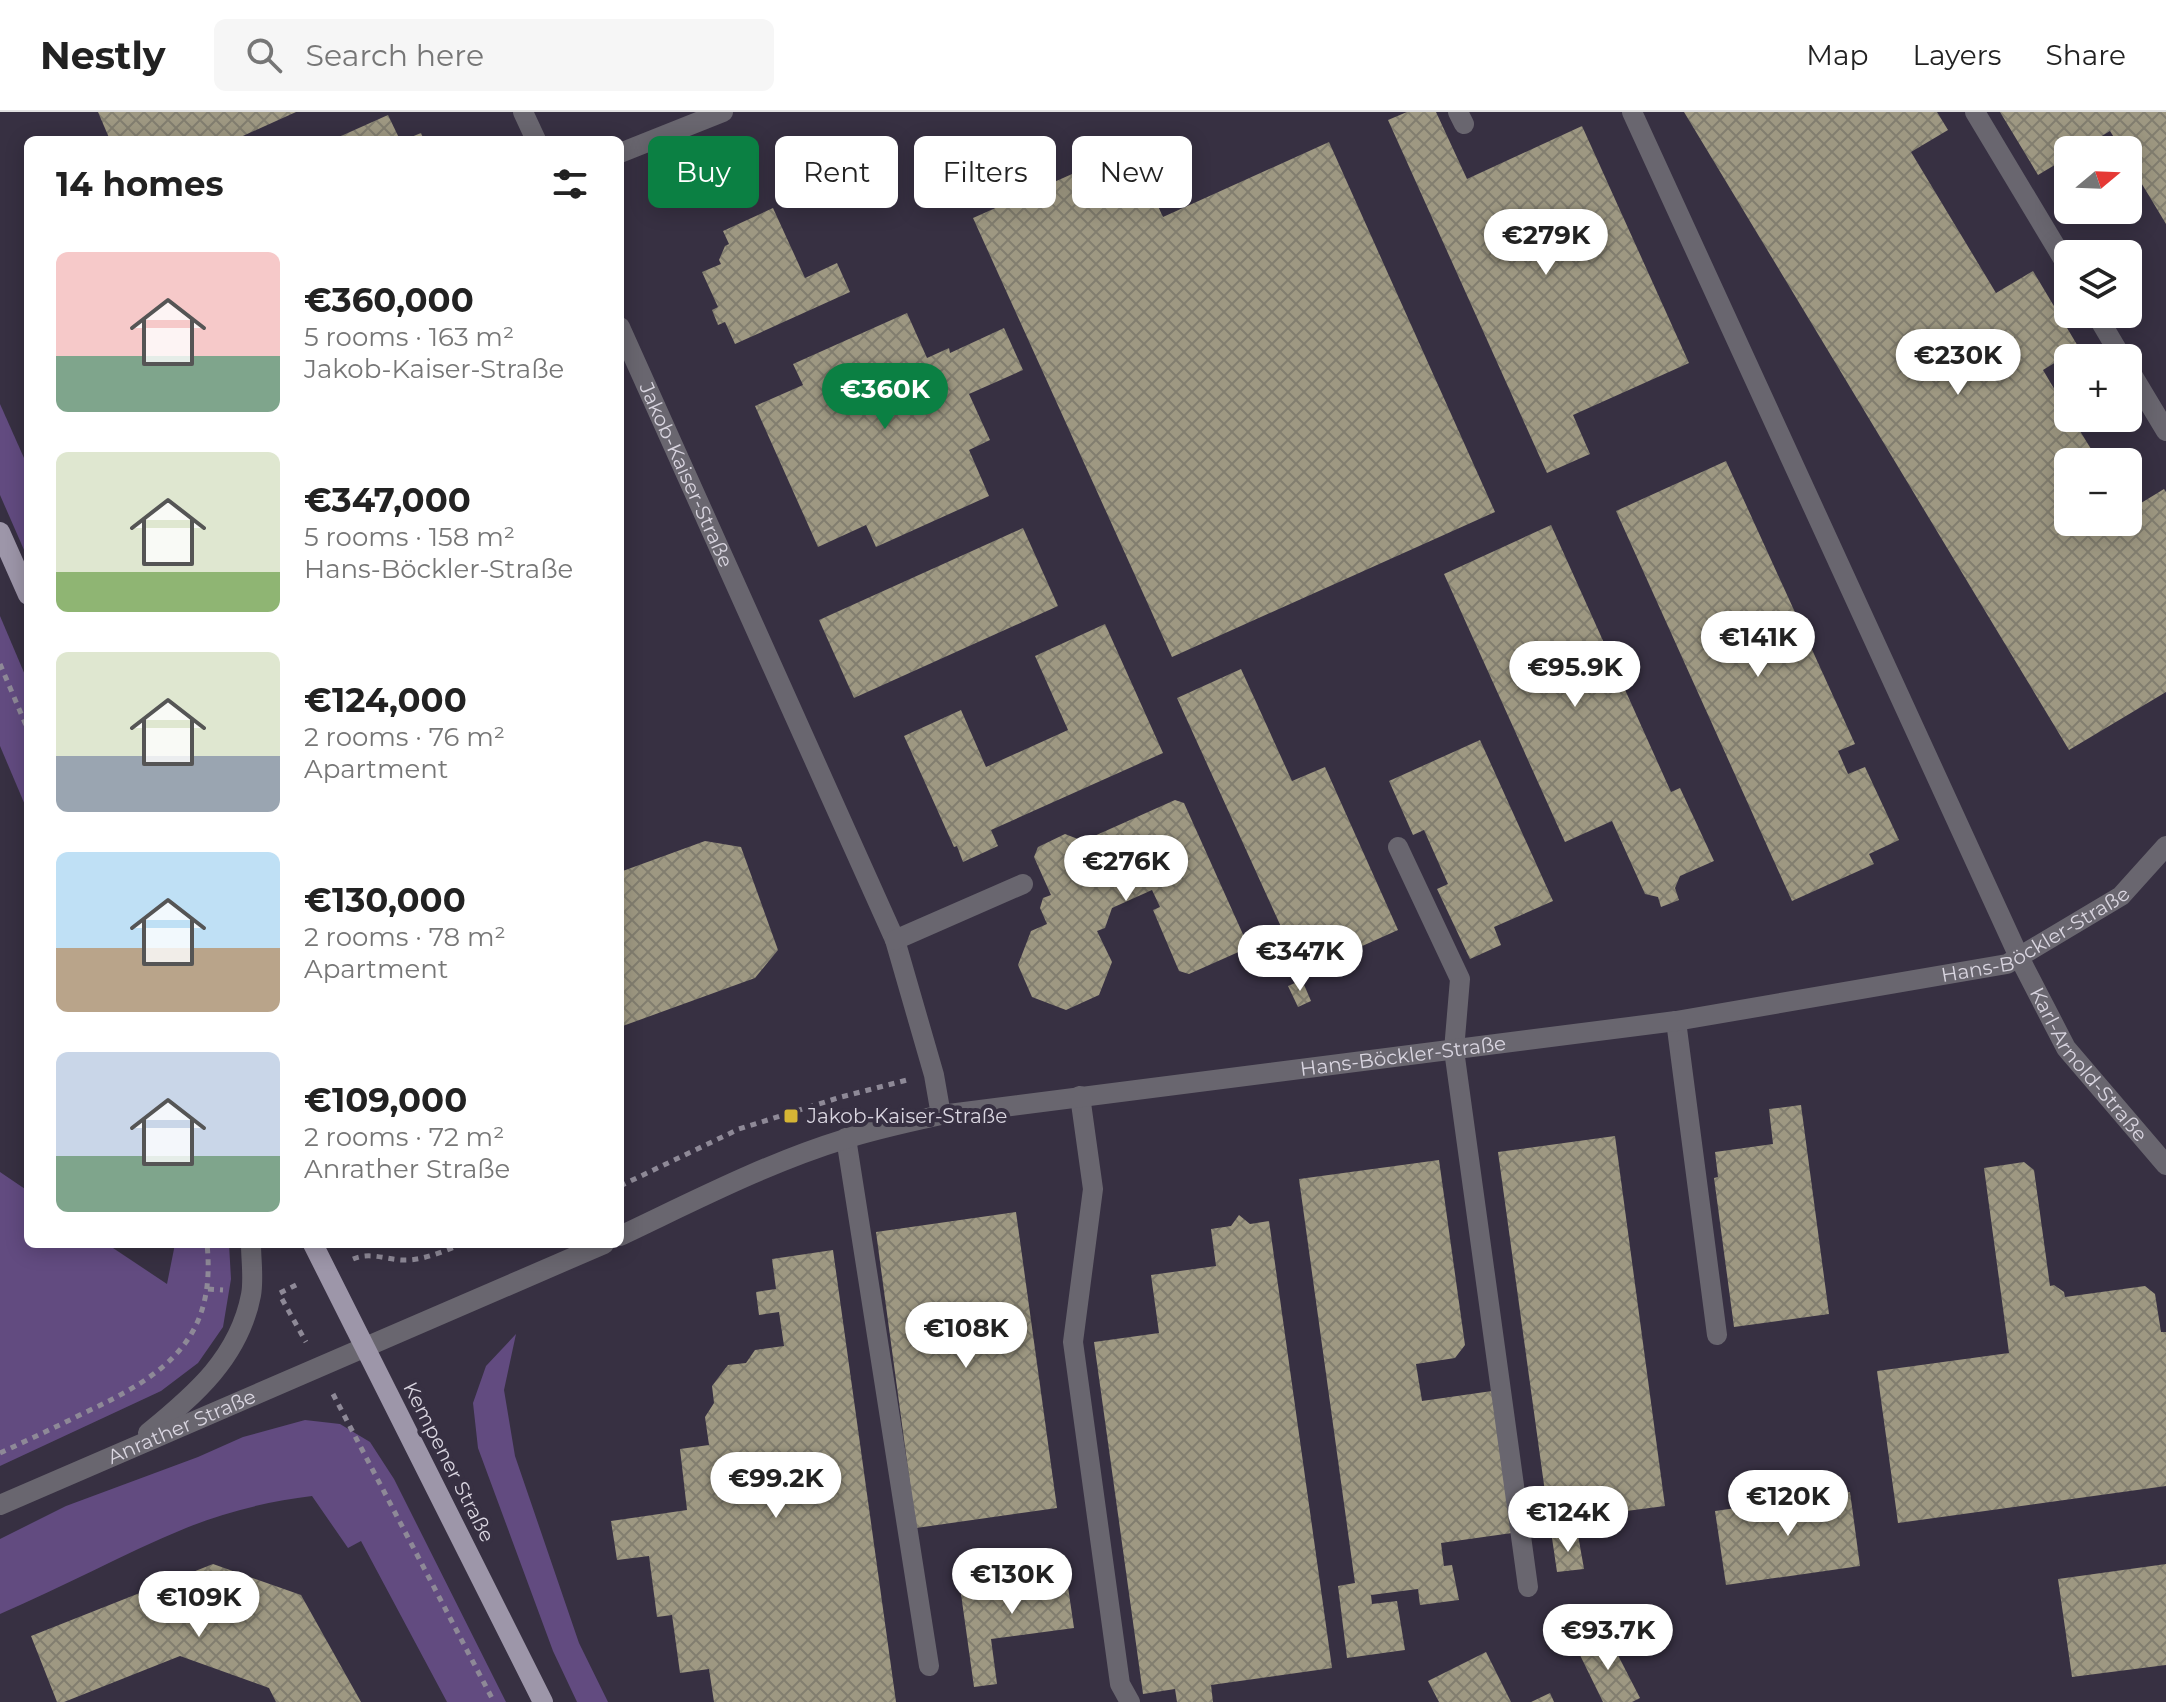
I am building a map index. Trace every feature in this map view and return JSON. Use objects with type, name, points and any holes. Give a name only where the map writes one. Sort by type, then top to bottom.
[{"type":"main road","points":[[0,532],[24,586]]},
{"type":"main road","name":"Kempener Straße","points":[[315,1248],[543,1702]]},
{"type":"street","points":[[523,112],[534,136]]},
{"type":"street","points":[[624,151],[723,112]]},
{"type":"street","name":"Karl-Arnold-Straße","points":[[1632,112],[2020,959],[2066,1048],[2166,1165]]},
{"type":"street","points":[[1975,112],[2054,244]]},
{"type":"street","name":"Jakob-Kaiser-Straße","points":[[624,336],[895,940],[934,1075],[941,1115]]},
{"type":"street","points":[[2142,391],[2166,431]]},
{"type":"street","name":"Hans-Böckler-Straße","points":[[624,1234],[746,1176],[846,1138],[941,1115],[1676,1021],[2007,964],[2121,896],[2166,846]]},
{"type":"street","points":[[1398,847],[1460,979],[1454,1050],[1528,1587]]},
{"type":"street","points":[[895,940],[1023,884]]},
{"type":"street","points":[[1676,1021],[1717,1335]]},
{"type":"street","points":[[1080,1096],[1093,1189],[1073,1342],[1120,1684],[1130,1702]]},
{"type":"street","points":[[846,1138],[929,1666]]},
{"type":"street","points":[[128,1450],[188,1400],[219,1368],[241,1334],[252,1292],[251,1248]]},
{"type":"street","points":[[364,1347],[595,1248]]},
{"type":"street","name":"Anrather Straße","points":[[0,1505],[364,1347]]},
{"type":"path","points":[[0,664],[24,721]]},
{"type":"path","points":[[624,1184],[759,1122],[870,1089],[934,1075]]},
{"type":"path","points":[[0,1453],[135,1388],[184,1347],[200,1319],[208,1289],[207,1248]]},
{"type":"path","points":[[279,1293],[361,1256],[371,1254],[406,1260],[451,1248]]},
{"type":"path","points":[[320,1367],[494,1702]]},
{"type":"shaded area","points":[[0,404],[24,458],[24,550],[0,495]]},
{"type":"shaded area","points":[[0,616],[24,673],[24,803],[0,746]]},
{"type":"shaded area","points":[[0,1172],[24,1188],[24,1248],[113,1248],[167,1284],[174,1248],[229,1248],[231,1279],[223,1327],[198,1363],[161,1391],[0,1466]]},
{"type":"shaded area","points":[[516,1334],[504,1390],[515,1456],[579,1643],[608,1702],[577,1702],[553,1651],[478,1448],[473,1403],[486,1366]]},
{"type":"shaded area","points":[[305,1420],[340,1424],[370,1442],[394,1479],[506,1702],[447,1702],[361,1541],[348,1548],[312,1496],[248,1508],[201,1522],[0,1614],[0,1539],[66,1506],[243,1437]]},
{"type":"building","points":[[98,112],[296,112],[243,136],[108,136]]},
{"type":"building","points":[[1407,112],[1436,112],[1467,179],[1582,126],[1689,363],[1573,415],[1590,454],[1547,473],[1388,120]]},
{"type":"building","points":[[1684,112],[1937,112],[1948,130],[1911,152],[1996,293],[2033,271],[2054,306],[2054,328],[2067,328],[2077,344],[2054,344],[2054,363],[2043,370],[2054,388],[2054,432],[2081,432],[2090,448],[2054,448],[2054,536],[2142,536],[2142,502],[2164,489],[2166,492],[2166,692],[2069,750]]},
{"type":"building","points":[[2000,112],[2166,112],[2166,224],[2142,184],[2142,136],[2113,136],[2110,131],[2102,136],[2054,136],[2054,165],[2038,175]]},
{"type":"building","points":[[388,115],[398,136],[341,136]]},
{"type":"building","points":[[1329,142],[1495,512],[1172,657],[973,218],[996,208],[1056,208],[1056,181],[1072,174],[1072,208],[1159,208],[1163,217],[1183,208],[1192,208],[1192,204]]},
{"type":"building","points":[[773,208],[805,278],[837,263],[850,292],[735,344],[725,322],[718,325],[712,310],[718,307],[702,272],[721,264],[719,260],[729,244],[723,231]]},
{"type":"building","points":[[907,313],[927,358],[949,348],[950,353],[1004,328],[1023,370],[969,394],[990,440],[969,450],[989,496],[876,547],[866,525],[818,547],[755,406],[803,385],[793,364]]},
{"type":"building","points":[[1726,461],[1855,744],[1838,751],[1848,774],[1865,767],[1899,840],[1869,854],[1874,864],[1792,901],[1616,511]]},
{"type":"building","points":[[1551,525],[1671,792],[1680,788],[1714,861],[1680,876],[1675,888],[1679,900],[1661,907],[1658,897],[1645,894],[1612,821],[1565,842],[1444,574]]},
{"type":"building","points":[[1023,528],[1058,606],[854,698],[819,620]]},
{"type":"building","points":[[1105,624],[1163,753],[991,830],[998,846],[963,862],[904,736],[961,710],[986,767],[1068,730],[1035,656]]},
{"type":"building","points":[[1241,669],[1292,781],[1325,767],[1398,930],[1302,973],[1177,698]]},
{"type":"building","points":[[1480,740],[1553,901],[1494,927],[1501,945],[1470,959],[1437,889],[1448,884],[1424,830],[1413,835],[1389,781]]},
{"type":"building","points":[[1175,800],[1184,803],[1246,941],[1243,950],[1189,974],[1179,971],[1153,910],[1160,907],[1152,890],[1112,908],[1105,928],[1097,931],[1112,962],[1099,995],[1066,1010],[1032,997],[1018,965],[1031,931],[1047,924],[1040,908],[1043,898],[1051,895],[1034,857],[1038,847],[1065,834],[1083,841]]},
{"type":"building","points":[[705,841],[741,847],[778,950],[755,978],[624,1026],[624,871]]},
{"type":"building","points":[[1302,980],[1311,1001],[1298,1007],[1288,986]]},
{"type":"building","points":[[1801,1105],[1829,1314],[1734,1327],[1714,1178],[1718,1177],[1715,1152],[1773,1144],[1769,1109]]},
{"type":"building","points":[[1615,1136],[1665,1506],[1549,1521],[1498,1152]]},
{"type":"building","points":[[1439,1160],[1465,1345],[1455,1358],[1416,1364],[1422,1401],[1492,1391],[1512,1533],[1441,1543],[1444,1566],[1452,1565],[1459,1600],[1420,1605],[1418,1589],[1371,1595],[1372,1604],[1397,1601],[1405,1650],[1347,1658],[1338,1586],[1355,1583],[1299,1179]]},
{"type":"building","points":[[2024,1162],[2034,1170],[2050,1286],[2054,1285],[2064,1292],[2065,1297],[2145,1286],[2155,1294],[2161,1332],[2166,1332],[2166,1486],[1898,1523],[1877,1371],[2009,1353],[1984,1168]]},
{"type":"building","points":[[1016,1212],[1057,1508],[916,1528],[876,1232]]},
{"type":"building","points":[[1239,1215],[1250,1224],[1269,1221],[1332,1668],[1211,1685],[1213,1702],[1177,1702],[1175,1689],[1143,1694],[1094,1342],[1159,1333],[1151,1275],[1216,1266],[1211,1229],[1231,1226]]},
{"type":"building","points":[[833,1250],[896,1702],[714,1702],[709,1669],[680,1673],[672,1615],[657,1617],[649,1556],[617,1560],[611,1521],[687,1510],[680,1449],[709,1445],[705,1417],[714,1403],[712,1386],[728,1365],[746,1363],[755,1350],[784,1346],[779,1312],[759,1315],[756,1292],[776,1289],[772,1259]]},
{"type":"building","points":[[1850,1492],[1860,1566],[1726,1585],[1715,1511]]},
{"type":"building","points":[[1578,1535],[1584,1569],[1557,1572],[1552,1538]]},
{"type":"building","points":[[213,1564],[301,1595],[361,1702],[276,1702],[269,1688],[180,1656],[64,1702],[57,1702],[31,1636]]},
{"type":"building","points":[[2166,1564],[2166,1665],[2072,1677],[2058,1579]]},
{"type":"building","points":[[1066,1573],[1074,1628],[991,1639],[997,1684],[974,1687],[960,1587]]},
{"type":"building","points":[[1607,1634],[1640,1698],[1632,1702],[1603,1702],[1577,1649]]},
{"type":"building","points":[[1486,1652],[1511,1702],[1439,1702],[1428,1681]]},
{"type":"building","points":[[1550,1693],[1554,1702],[1531,1702]]},
{"type":"place","name":"Jakob-Kaiser-Straße","points":[[791,1116]]}]
